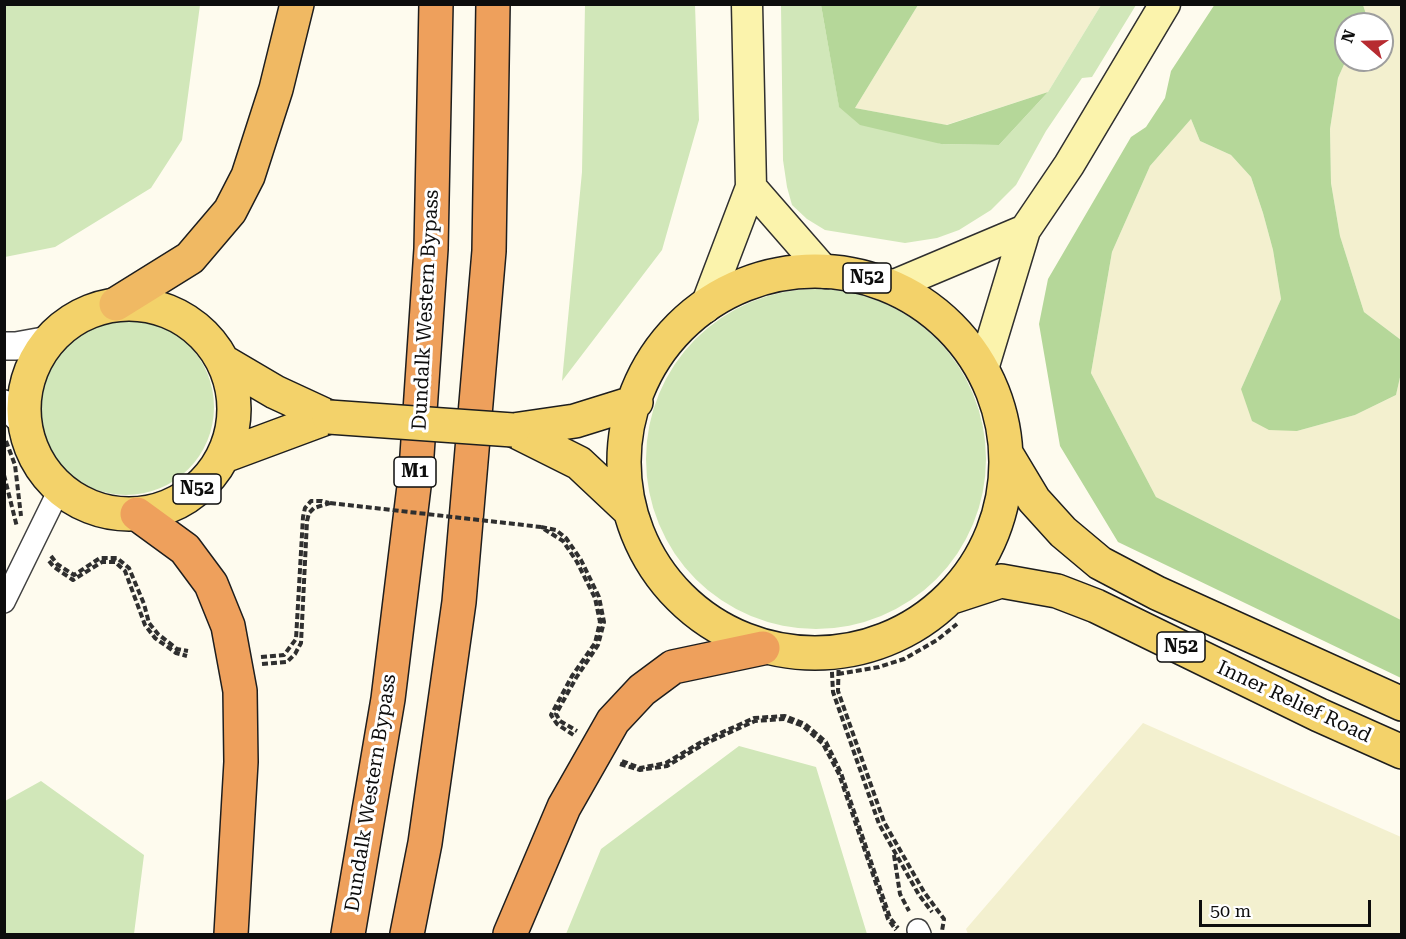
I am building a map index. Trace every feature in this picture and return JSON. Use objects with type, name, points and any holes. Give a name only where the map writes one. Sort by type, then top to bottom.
[{"type":"highway","points":[[116,304],[190,258],[230,211],[248,176],[273,100],[297,4]]},
{"type":"highway","name":"Dundalk Western Bypass","points":[[348,934],[388,699],[416,470],[431,249],[436,4]]},
{"type":"highway","points":[[407,934],[425,843],[459,602],[489,251],[493,4]]},
{"type":"highway","points":[[137,514],[185,549],[211,584],[228,626],[240,691],[241,762],[231,934]]},
{"type":"highway","points":[[510,934],[564,807],[613,721],[642,690],[673,667],[763,648]]},
{"type":"main road","points":[[705,308],[751,188],[747,4]]},
{"type":"main road","points":[[983,369],[1025,230],[1069,165],[1166,4]]},
{"type":"main road","points":[[751,188],[826,273]]},
{"type":"main road","points":[[892,286],[1025,230]]},
{"type":"main road","name":"N52","points":[[802,271],[826,273],[858,275],[892,286],[950,325],[983,369],[1002,417],[1007,456],[999,518],[956,609],[893,638],[836,660],[763,648],[706,621],[674,592],[650,560],[629,510],[624,443],[644,376],[679,328],[725,293],[759,279],[802,271]]},
{"type":"main road","name":"N52","points":[[116,304],[140,304],[163,308],[195,326],[212,342],[224,362],[231,382],[235,414],[224,456],[208,479],[187,497],[170,506],[137,514],[112,513],[85,505],[60,488],[46,474],[29,440],[12,422],[24,402],[36,360],[49,340],[66,324],[86,312],[116,304]]},
{"type":"main road","name":"N52","points":[[224,362],[276,392],[329,417],[513,430],[575,421],[636,402]]},
{"type":"main road","name":"N52","points":[[224,456],[329,417]]},
{"type":"main road","name":"N52","points":[[513,430],[579,463],[629,510]]},
{"type":"main road","name":"N52","points":[[1007,456],[1034,500],[1063,532],[1100,563],[1157,593],[1401,704]]},
{"type":"main road","name":"Inner Relief Road","points":[[956,609],[1001,581],[1057,591],[1096,606],[1401,752]]},
{"type":"street","points":[[4,346],[49,340]]},
{"type":"street","points":[[4,602],[30,536],[60,488]]},
{"type":"path","points":[[12,422],[21,515],[30,536],[57,564],[74,575],[100,558],[117,558],[129,568],[149,623],[158,634],[177,649],[187,653]]},
{"type":"path","points":[[4,475],[30,536]]},
{"type":"path","points":[[254,657],[284,656],[296,639],[303,517],[305,508],[311,501],[541,527],[563,541],[577,562],[595,598],[600,622],[594,643],[572,676],[551,715],[557,724],[578,735]]},
{"type":"path","points":[[253,663],[287,662],[301,643],[307,521],[309,513],[314,508],[330,503]]},
{"type":"path","points":[[836,660],[879,667],[904,659],[937,640],[956,609]]},
{"type":"path","points":[[836,660],[838,692],[894,850],[900,894],[921,934]]},
{"type":"path","points":[[836,660],[833,692],[879,824],[920,895],[939,920],[921,934]]},
{"type":"path","points":[[620,763],[640,771],[667,765],[704,744],[755,721],[784,719],[803,726],[823,744],[839,774],[888,919],[895,930],[921,934],[944,919],[924,892],[884,822]]},
{"type":"shaded area","points":[[918,5],[1101,5],[1048,92],[946,125],[855,108]]},
{"type":"shaded area","points":[[1363,5],[1401,5],[1401,340],[1364,312],[1340,236],[1331,183],[1330,129],[1341,72],[1394,72],[1394,12],[1365,12]]},
{"type":"shaded area","points":[[1191,119],[1200,141],[1231,155],[1251,177],[1273,250],[1281,299],[1241,389],[1297,431],[1355,415],[1396,395],[1401,373],[1401,620],[1156,497],[1091,373],[1112,252],[1150,166]]},
{"type":"shaded area","points":[[1143,723],[1401,837],[1401,934],[968,934],[966,929]]},
{"type":"green space","points":[[5,4],[200,5],[182,140],[151,188],[55,247],[5,257]]},
{"type":"green space","points":[[1215,4],[1363,5],[1365,12],[1334,12],[1334,72],[1341,72],[1330,129],[1331,183],[1340,236],[1364,312],[1401,340],[1401,373],[1396,395],[1355,415],[1297,431],[1269,430],[1252,421],[1241,389],[1281,299],[1273,250],[1251,177],[1231,155],[1200,141],[1191,119],[1150,166],[1112,252],[1091,373],[1156,497],[1401,620],[1401,678],[1118,542],[1060,446],[1039,324],[1048,279],[1131,137],[1146,127],[1165,98],[1171,71]]},
{"type":"green space","points":[[585,5],[695,5],[699,120],[662,250],[562,381],[582,172]]},
{"type":"green space","points":[[781,5],[821,5],[839,106],[941,144],[999,145],[1048,92],[1101,5],[1136,5],[1092,77],[1082,78],[1046,131],[1016,185],[991,210],[959,230],[937,238],[905,243],[825,230],[807,219],[792,205],[783,160]]},
{"type":"green space","points":[[821,5],[918,5],[855,108],[947,125],[1048,92],[999,145],[941,144],[860,125],[839,107]]},
{"type":"green space","points":[[799,289],[833,289],[881,301],[911,317],[937,338],[958,364],[974,394],[986,442],[986,476],[974,524],[958,554],[937,580],[911,601],[881,617],[833,629],[799,629],[751,617],[721,601],[695,580],[684,567],[674,554],[658,524],[653,508],[646,476],[646,442],[658,394],[674,364],[695,338],[708,327],[721,317],[751,301],[767,296]]},
{"type":"green space","points":[[126,319],[160,326],[175,334],[188,345],[199,358],[207,373],[214,407],[207,441],[199,456],[188,469],[175,480],[160,488],[126,495],[92,488],[77,480],[64,469],[53,456],[45,441],[38,407],[45,373],[53,358],[64,345],[77,334],[92,326]]},
{"type":"green space","points":[[739,746],[816,767],[867,934],[566,934],[601,849]]},
{"type":"green space","points":[[41,781],[144,855],[134,934],[5,934],[5,801]]}]
